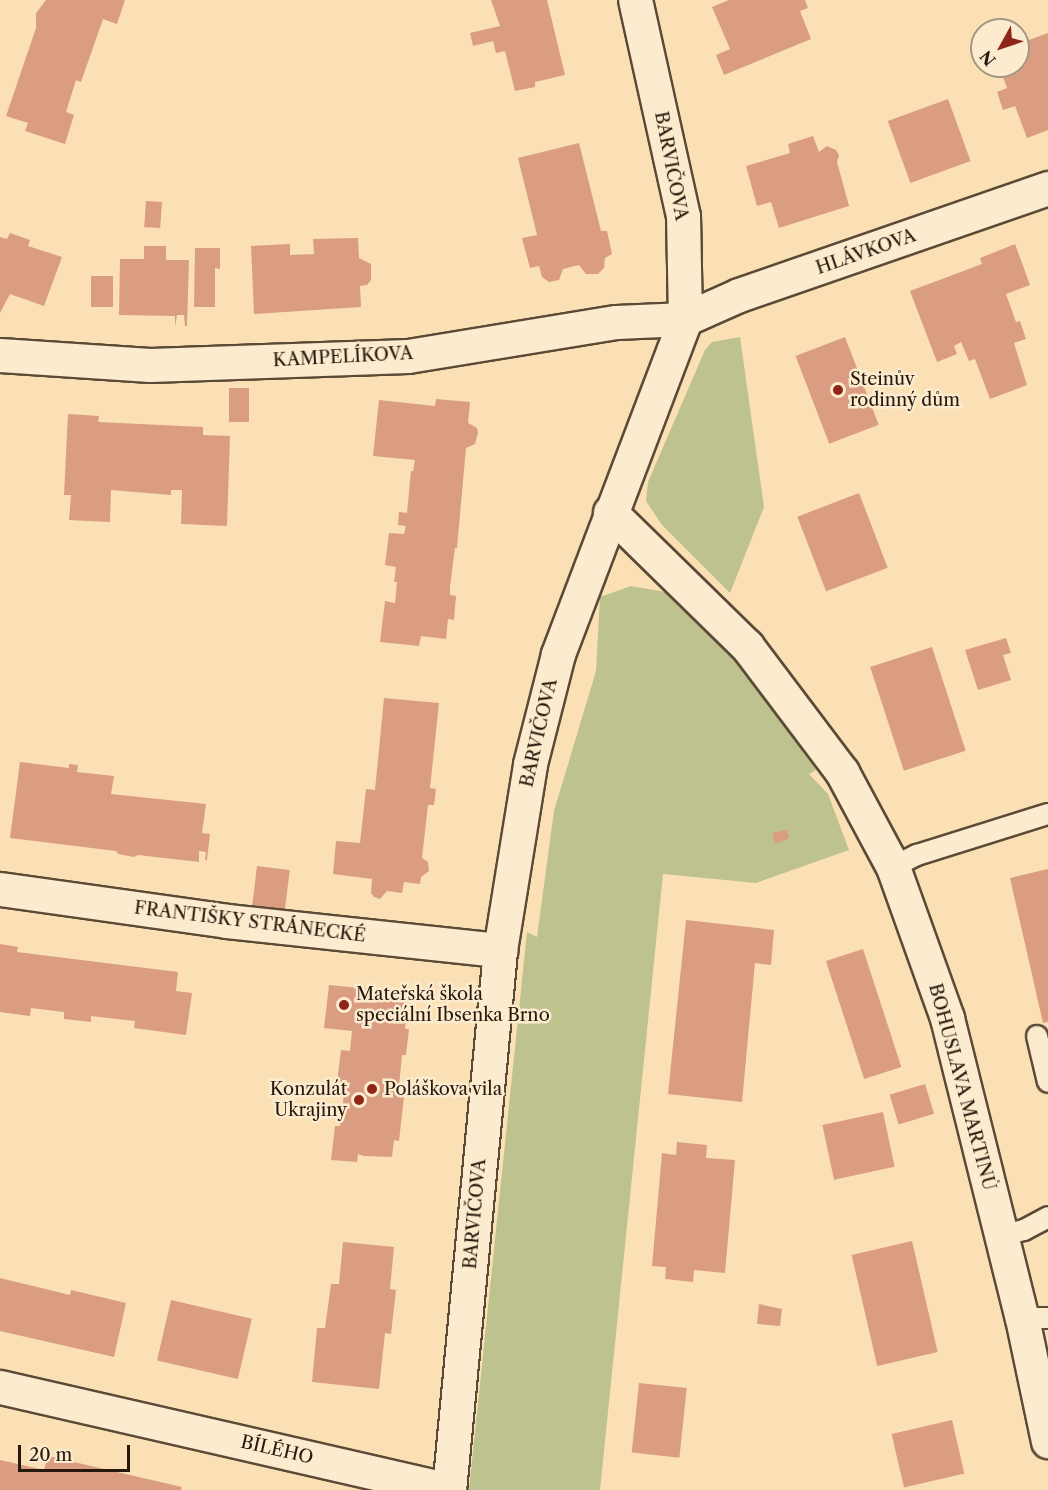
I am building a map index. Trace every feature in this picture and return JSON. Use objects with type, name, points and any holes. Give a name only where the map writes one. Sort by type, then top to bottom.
[{"type":"street","name":"BARVIČOVA","points":[[449,1490],[500,950],[530,764],[549,685],[610,512],[684,319],[683,216],[635,0]]},
{"type":"street","name":"HLÁVKOVA","points":[[684,319],[739,295],[1048,188]]},
{"type":"street","name":"KAMPELÍKOVA","points":[[0,355],[150,365],[408,356],[616,322],[684,319]]},
{"type":"street","name":"BOHUSLAVA MARTINŮ","points":[[610,512],[747,646],[842,772],[892,867],[947,1018],[1001,1236],[1035,1318],[1048,1441]]},
{"type":"street","name":"FRANTIŠKY STRÁNECKÉ","points":[[0,889],[227,921],[500,950]]},
{"type":"street","name":"BÍLÉHO","points":[[0,1387],[449,1490]]},
{"type":"lane","points":[[892,867],[916,855],[1048,814]]},
{"type":"lane","points":[[1037,1036],[1048,1082]]},
{"type":"lane","points":[[1001,1236],[1024,1230],[1048,1217]]},
{"type":"green space","points":[[740,337],[764,507],[730,593],[662,525],[646,501],[648,482],[705,350],[712,342]]},
{"type":"green space","points":[[631,586],[665,592],[714,633],[756,686],[816,770],[809,774],[828,794],[849,850],[756,883],[663,874],[600,1490],[469,1490],[527,932],[537,937],[554,811],[596,671],[600,597]]},
{"type":"building","points":[[46,0],[125,0],[117,24],[103,19],[81,82],[76,80],[66,112],[74,115],[65,144],[25,131],[28,123],[6,116],[36,28],[36,13]]},
{"type":"building","points":[[491,0],[547,0],[565,75],[535,82],[535,87],[515,91],[505,51],[496,53],[493,41],[473,46],[470,33],[500,26]]},
{"type":"building","points":[[729,0],[805,0],[808,8],[800,11],[811,39],[724,75],[716,55],[730,49],[712,7]]},
{"type":"building","points":[[1048,33],[1048,130],[1027,138],[1015,106],[1003,110],[997,92],[1007,88],[1003,78],[1030,78],[1030,40]]},
{"type":"building","points":[[948,99],[971,161],[910,183],[888,121]]},
{"type":"building","points":[[813,136],[819,152],[827,146],[836,150],[839,155],[837,162],[849,206],[779,228],[771,202],[757,206],[746,166],[790,153],[788,144]]},
{"type":"building","points":[[579,143],[601,231],[607,231],[612,254],[605,258],[604,268],[598,274],[586,274],[579,265],[563,269],[559,280],[549,282],[542,277],[539,266],[530,268],[522,238],[537,235],[518,158]]},
{"type":"building","points":[[146,201],[162,202],[160,228],[144,227]]},
{"type":"building","points":[[10,233],[30,240],[28,246],[62,257],[44,306],[10,294],[0,313],[0,237],[7,239]]},
{"type":"building","points":[[358,238],[359,258],[371,264],[371,280],[367,285],[360,286],[361,307],[254,314],[251,246],[290,244],[290,255],[314,254],[313,239]]},
{"type":"building","points":[[1015,244],[1030,285],[1006,294],[1016,322],[1020,321],[1026,339],[1014,343],[1027,385],[990,399],[975,359],[969,361],[961,342],[954,346],[957,354],[937,362],[910,291],[982,264],[980,258]]},
{"type":"building","points":[[144,246],[166,246],[166,260],[189,260],[187,326],[185,326],[184,315],[177,315],[175,327],[175,316],[119,315],[120,259],[144,259]]},
{"type":"building","points":[[195,248],[220,248],[220,269],[215,268],[215,307],[194,307]]},
{"type":"building","points":[[91,276],[113,276],[113,307],[91,307]]},
{"type":"building","name":"Steinův rodinný dům","points":[[845,337],[879,425],[829,444],[796,356]]},
{"type":"building","points":[[229,388],[249,388],[249,422],[229,422]]},
{"type":"building","points":[[436,399],[470,402],[468,423],[477,428],[478,433],[475,444],[466,448],[457,548],[455,548],[450,587],[450,595],[456,596],[454,620],[448,619],[446,639],[421,636],[419,646],[380,642],[385,601],[395,603],[397,582],[394,582],[396,567],[385,565],[389,533],[404,534],[406,526],[398,525],[399,512],[407,513],[411,471],[413,471],[415,460],[373,456],[379,400],[435,406]]},
{"type":"building","points":[[68,414],[99,416],[98,422],[203,427],[203,435],[230,436],[227,526],[181,524],[182,490],[171,490],[171,495],[111,490],[110,522],[69,520],[71,495],[64,495]]},
{"type":"building","points":[[859,493],[888,568],[826,591],[797,517]]},
{"type":"building","points":[[1006,638],[1011,653],[1003,655],[1011,680],[978,690],[965,650]]},
{"type":"building","points":[[932,647],[966,751],[904,771],[870,667]]},
{"type":"building","points":[[384,698],[439,703],[430,788],[436,789],[434,805],[428,805],[422,858],[428,862],[429,871],[421,877],[420,884],[404,882],[402,893],[387,891],[380,899],[371,893],[372,879],[333,874],[336,841],[360,843],[366,789],[375,790]]},
{"type":"building","points":[[20,762],[69,768],[69,764],[78,765],[77,772],[114,776],[111,794],[206,804],[202,833],[210,834],[207,860],[205,860],[206,852],[199,851],[199,862],[138,855],[134,857],[118,854],[116,851],[10,838]]},
{"type":"building","points":[[787,830],[789,838],[775,844],[772,833]]},
{"type":"building","points":[[257,866],[290,870],[285,910],[252,906]]},
{"type":"building","points":[[1048,869],[1048,1022],[1043,1023],[1010,878]]},
{"type":"building","points":[[686,920],[774,930],[771,965],[755,963],[742,1102],[668,1094]]},
{"type":"building","points":[[0,944],[18,947],[17,952],[178,972],[176,991],[192,993],[186,1035],[134,1028],[135,1021],[91,1016],[91,1022],[64,1019],[64,1012],[31,1008],[30,1016],[0,1012]]},
{"type":"building","points":[[863,949],[901,1067],[864,1079],[826,961]]},
{"type":"building","points":[[329,985],[409,993],[405,1029],[409,1029],[406,1055],[402,1055],[398,1096],[404,1097],[399,1141],[394,1140],[392,1157],[358,1154],[357,1162],[331,1160],[335,1126],[340,1126],[345,1082],[337,1082],[341,1050],[350,1051],[352,1031],[324,1028]]},
{"type":"building","points":[[925,1084],[934,1114],[899,1124],[890,1095]]},
{"type":"building","points":[[883,1112],[895,1167],[834,1180],[822,1125]]},
{"type":"building","points":[[677,1142],[707,1145],[706,1158],[735,1160],[725,1273],[694,1270],[693,1282],[665,1279],[666,1267],[652,1266],[662,1153],[676,1155]]},
{"type":"building","points":[[912,1241],[938,1352],[877,1366],[852,1255]]},
{"type":"building","points":[[343,1242],[394,1247],[390,1289],[396,1290],[391,1334],[385,1333],[379,1389],[312,1382],[317,1328],[325,1328],[331,1284],[339,1284]]},
{"type":"building","points":[[0,1278],[70,1295],[71,1290],[126,1303],[114,1357],[0,1331]]},
{"type":"building","points":[[171,1300],[252,1319],[238,1379],[157,1360]]},
{"type":"building","points":[[759,1304],[782,1309],[780,1326],[757,1324]]},
{"type":"building","points":[[639,1383],[687,1388],[679,1458],[632,1453]]},
{"type":"building","points":[[952,1420],[964,1474],[904,1488],[892,1434]]},
{"type":"building","points":[[48,1456],[182,1487],[181,1490],[0,1490],[0,1460],[44,1470]]},
{"type":"place","name":"Steinův rodinný dům","points":[[838,390]]},
{"type":"place","name":"Mateřská škola speciální Ibsenka Brno","points":[[344,1005]]},
{"type":"place","name":"Poláškova vila","points":[[372,1089]]},
{"type":"place","name":"Konzulát Ukrajiny","points":[[359,1100]]}]
